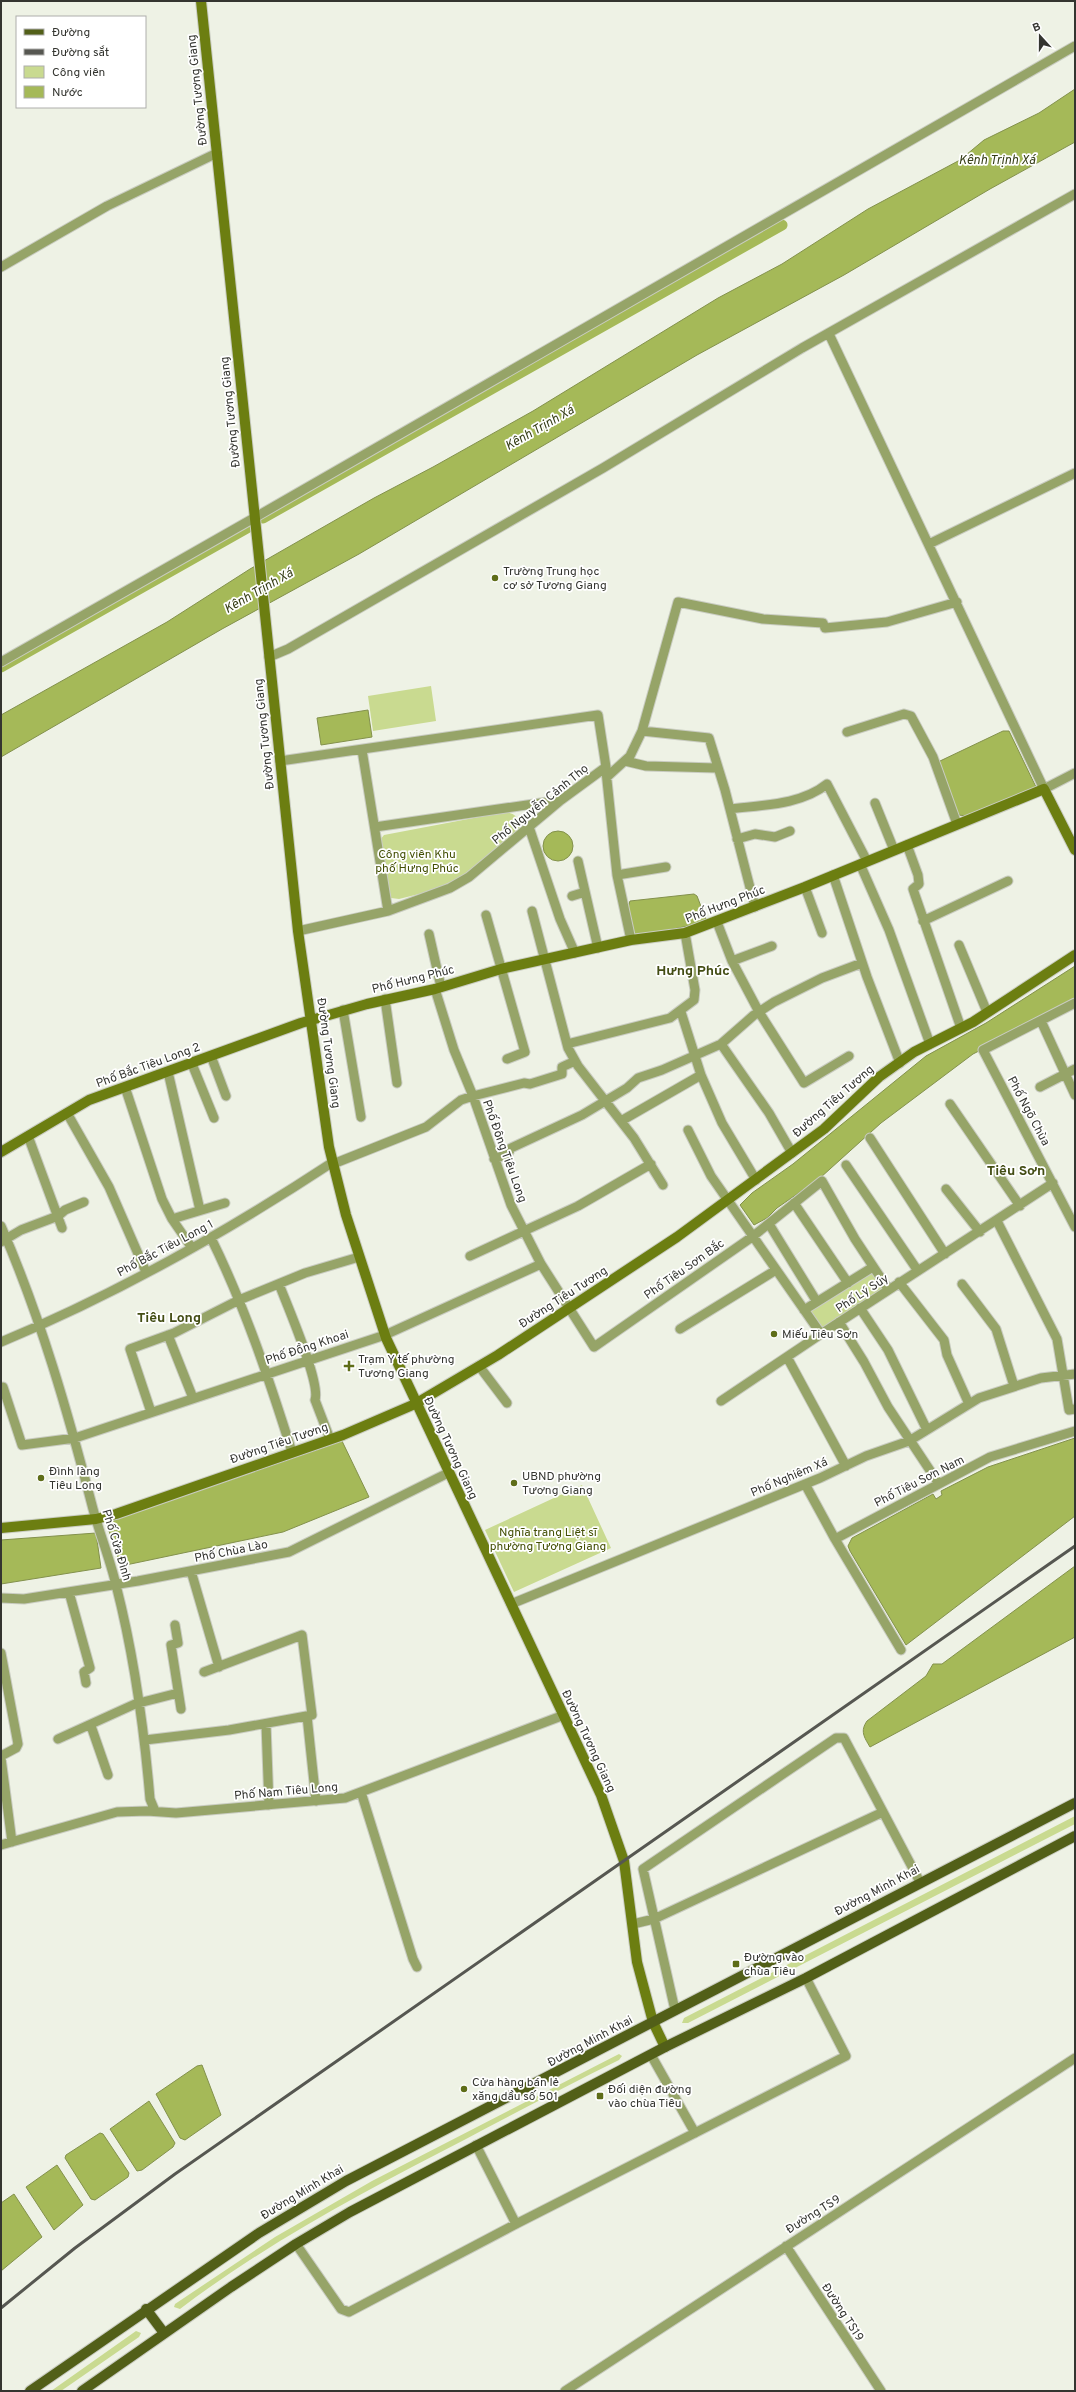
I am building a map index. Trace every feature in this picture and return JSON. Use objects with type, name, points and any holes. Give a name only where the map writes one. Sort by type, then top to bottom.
[{"type":"main road","name":"Đường Minh Khai","points":[[30,2391],[146,2309],[259,2233],[346,2181],[1075,1802]]},
{"type":"main road","points":[[82,2391],[164,2333],[296,2244],[350,2212],[665,2047],[806,1978],[1075,1836]]},
{"type":"main road","points":[[146,2309],[164,2333]]},
{"type":"street","name":"Đường Tương Giang","points":[[201,1],[298,931],[312,1020],[329,1147],[360,1257],[385,1335],[415,1404],[598,1788],[624,1861],[637,1962],[653,2022],[665,2047]]},
{"type":"street","points":[[1,662],[1075,46]]},
{"type":"street","points":[[1,267],[107,206],[217,153]]},
{"type":"street","points":[[269,656],[288,649],[596,472],[829,334],[1075,194]]},
{"type":"street","points":[[829,334],[957,602],[1044,789],[1075,850]]},
{"type":"street","points":[[929,544],[1075,473]]},
{"type":"street","points":[[631,940],[617,875],[607,772],[630,756],[642,731],[678,602],[763,619],[823,623],[825,628],[887,622],[957,602]]},
{"type":"street","points":[[847,732],[904,714],[911,716],[933,757],[956,824]]},
{"type":"street","name":"Phố Nguyễn Cảnh Thọ","points":[[280,761],[598,715],[607,772],[561,800],[469,878],[427,898],[388,911],[298,931]]},
{"type":"street","points":[[642,731],[709,738],[716,768],[730,809],[754,907]]},
{"type":"street","points":[[362,750],[388,911]]},
{"type":"street","points":[[624,761],[646,766],[716,768]]},
{"type":"street","points":[[1044,789],[1075,773]]},
{"type":"street","points":[[730,809],[782,802],[802,797],[816,792],[827,784],[864,863],[930,1044]]},
{"type":"street","name":"Phố Hưng Phúc","points":[[312,1020],[343,1010],[438,988],[501,970],[631,940],[685,933],[805,887],[1044,789]]},
{"type":"street","points":[[375,827],[561,800]]},
{"type":"street","points":[[875,803],[894,850]]},
{"type":"street","points":[[529,827],[560,919],[575,953]]},
{"type":"street","points":[[737,840],[755,834],[775,837],[790,831]]},
{"type":"street","points":[[906,845],[918,875],[919,884],[913,889],[961,1028]]},
{"type":"street","points":[[578,861],[598,948]]},
{"type":"street","points":[[617,875],[666,867]]},
{"type":"street","points":[[832,875],[862,963],[900,1062]]},
{"type":"street","points":[[923,921],[1008,881]]},
{"type":"street","points":[[805,887],[822,933]]},
{"type":"street","points":[[572,896],[585,892]]},
{"type":"street","points":[[532,911],[567,1044],[575,1061],[621,1121],[651,1164],[663,1186]]},
{"type":"street","points":[[486,915],[525,1052],[507,1059]]},
{"type":"street","points":[[717,922],[732,961],[759,1012],[804,1083],[849,1056]]},
{"type":"street","points":[[567,1044],[670,1018],[694,1000],[695,990],[685,933]]},
{"type":"street","points":[[429,934],[438,988],[454,1050],[473,1096],[524,1083],[530,1084],[562,1074],[562,1067],[575,1061]]},
{"type":"street","points":[[959,944],[987,1012]]},
{"type":"street","points":[[732,961],[772,946]]},
{"type":"street","name":"Đường Tiêu Tương","points":[[1,1528],[96,1519],[330,1440],[415,1404],[479,1366],[569,1308],[730,1200],[824,1129],[879,1077],[900,1062],[961,1028],[1075,955]]},
{"type":"street","points":[[494,1159],[508,1154],[511,1148],[582,1115],[606,1101],[638,1078],[721,1044],[759,1012],[822,978],[862,963]]},
{"type":"street","points":[[385,1000],[397,1083]]},
{"type":"street","points":[[1075,1003],[1041,1021],[1075,1095]]},
{"type":"street","points":[[343,1010],[361,1118]]},
{"type":"street","points":[[680,1012],[701,1076],[722,1123],[756,1180]]},
{"type":"street","name":"Phố Bắc Tiêu Long 2","points":[[1,1152],[89,1100],[312,1020]]},
{"type":"street","name":"Phố Ngõ Chùa","points":[[1041,1021],[984,1050],[1053,1183],[1072,1214],[1075,1227]]},
{"type":"street","points":[[721,1044],[769,1114],[792,1153]]},
{"type":"street","points":[[211,1056],[226,1096]]},
{"type":"street","points":[[192,1064],[214,1118]]},
{"type":"street","points":[[1040,1087],[1075,1069]]},
{"type":"street","points":[[168,1072],[200,1210]]},
{"type":"street","points":[[621,1121],[701,1076]]},
{"type":"street","points":[[125,1087],[162,1199],[172,1219],[192,1248]]},
{"type":"street","name":"Phố Đông Tiêu Long","points":[[333,1163],[426,1127],[462,1100],[473,1096],[510,1205],[541,1264],[569,1308]]},
{"type":"street","points":[[950,1104],[1020,1206]]},
{"type":"street","points":[[67,1113],[109,1187],[146,1272]]},
{"type":"street","points":[[688,1130],[706,1169],[730,1200],[752,1237],[821,1334]]},
{"type":"street","points":[[28,1136],[62,1228]]},
{"type":"street","points":[[870,1138],[945,1254]]},
{"type":"street","name":"Phố Bắc Tiêu Long 1","points":[[1,1342],[41,1325],[211,1238],[333,1163]]},
{"type":"street","points":[[470,1256],[578,1206],[651,1164]]},
{"type":"street","points":[[846,1165],[918,1271]]},
{"type":"street","name":"Phố Tiêu Sơn Bắc","points":[[569,1308],[594,1347],[752,1237],[822,1181],[873,1267]]},
{"type":"street","name":"Phố Lý Súy","points":[[721,1401],[888,1289],[998,1221],[1053,1183]]},
{"type":"street","points":[[946,1189],[980,1232]]},
{"type":"street","points":[[4,1241],[21,1230],[58,1216],[65,1210],[84,1202]]},
{"type":"street","points":[[172,1219],[225,1203]]},
{"type":"street","points":[[794,1204],[848,1283]]},
{"type":"street","points":[[998,1221],[1057,1339],[1069,1410],[1075,1408]]},
{"type":"street","points":[[769,1224],[817,1302]]},
{"type":"street","name":"Phố Cửa Đình","points":[[1,1226],[4,1241],[41,1325],[75,1438],[96,1519],[116,1584],[140,1702],[150,1799],[155,1812]]},
{"type":"street","points":[[211,1238],[239,1300],[267,1373],[292,1452]]},
{"type":"street","points":[[151,1412],[130,1349],[168,1335],[239,1300],[316,1269],[360,1257]]},
{"type":"street","name":"Phố Đồng Khoai","points":[[3,1387],[22,1445],[75,1438],[385,1335],[541,1264]]},
{"type":"street","points":[[804,1310],[873,1267],[888,1289]]},
{"type":"street","points":[[680,1329],[776,1270]]},
{"type":"street","points":[[899,1282],[944,1340],[947,1355],[969,1404]]},
{"type":"street","points":[[280,1284],[318,1393],[315,1400],[330,1440]]},
{"type":"street","points":[[962,1284],[996,1329],[1014,1386]]},
{"type":"street","points":[[860,1308],[888,1350],[927,1430]]},
{"type":"street","points":[[839,1322],[910,1441],[939,1484]]},
{"type":"street","points":[[168,1335],[193,1398]]},
{"type":"street","points":[[787,1357],[846,1466]]},
{"type":"street","points":[[479,1366],[507,1403]]},
{"type":"street","name":"Phố Nghiêm Xá","points":[[510,1604],[910,1441],[969,1404],[1014,1386],[1041,1378],[1075,1374]]},
{"type":"street","name":"Phố Tiêu Sơn Nam","points":[[835,1538],[990,1457],[1075,1431]]},
{"type":"street","name":"Phố Chùa Lào","points":[[1,1598],[24,1598],[69,1592],[289,1552],[448,1473]]},
{"type":"street","points":[[805,1484],[901,1650]]},
{"type":"street","points":[[190,1571],[218,1667]]},
{"type":"street","points":[[69,1592],[90,1668],[84,1672],[86,1683]]},
{"type":"street","points":[[175,1625],[178,1643],[170,1645],[181,1709]]},
{"type":"street","points":[[145,1740],[266,1724],[312,1714],[302,1635],[204,1672]]},
{"type":"street","points":[[1,1654],[18,1744],[16,1748],[1,1757],[12,1842]]},
{"type":"street","points":[[58,1739],[90,1726],[140,1702],[178,1694]]},
{"type":"street","name":"Phố Nam Tiêu Long","points":[[1,1845],[117,1812],[176,1813],[345,1798],[564,1715]]},
{"type":"street","points":[[307,1716],[316,1801]]},
{"type":"street","points":[[266,1724],[269,1805]]},
{"type":"street","points":[[90,1726],[108,1775]]},
{"type":"street","points":[[675,2010],[643,1869],[836,1738],[844,1738],[920,1882]]},
{"type":"street","points":[[361,1792],[413,1959],[417,1967]]},
{"type":"street","points":[[633,1924],[654,1919],[883,1812]]},
{"type":"street","points":[[296,2244],[341,2309],[349,2312],[516,2224],[846,2056],[806,1978]]},
{"type":"street","points":[[652,2055],[695,2133]]},
{"type":"street","name":"Đường TS9","points":[[565,2391],[1075,2058]]},
{"type":"street","points":[[476,2146],[516,2224]]},
{"type":"street","name":"Đường TS19","points":[[786,2246],[880,2391]]},
{"type":"green space","points":[[431,686],[436,721],[373,731],[368,696]]},
{"type":"green space","name":"Công viên Khu phố Hưng Phúc","points":[[505,812],[513,814],[517,818],[522,825],[521,829],[461,877],[431,891],[399,899],[391,898],[380,840],[384,835]]},
{"type":"green space","points":[[873,1269],[885,1289],[822,1328],[809,1310]]},
{"type":"green space","name":"Nghĩa trang Liệt sĩ phường Tương Giang","points":[[582,1485],[611,1548],[514,1592],[485,1530]]},
{"type":"green space","points":[[1075,1816],[1075,1824],[688,2023],[682,2023],[684,2018]]},
{"type":"green space","points":[[619,2054],[622,2056],[619,2060],[392,2178],[319,2218],[248,2261],[180,2309],[174,2307],[175,2304],[275,2237],[372,2181]]},
{"type":"green space","points":[[136,2331],[141,2333],[139,2337],[61,2391],[51,2391]]},
{"type":"water","name":"Kênh Trịnh Xá","points":[[1075,89],[1075,142],[990,189],[844,275],[697,355],[359,554],[222,629],[1,757],[1,715],[167,622],[250,569],[374,498],[533,411],[718,298],[782,264],[868,209],[960,160],[984,140],[1039,113]]},
{"type":"water","points":[[368,710],[372,737],[321,745],[317,718]]},
{"type":"water","points":[[1003,731],[1009,731],[1036,787],[968,816],[958,815],[938,766],[940,761]]},
{"type":"water","points":[[558,831],[569,835],[573,846],[569,857],[558,861],[547,857],[543,846],[547,835]]},
{"type":"water","points":[[694,894],[697,896],[707,922],[635,937],[631,929],[629,919],[628,910],[630,901]]},
{"type":"water","points":[[1075,966],[1075,1002],[973,1054],[881,1123],[820,1178],[777,1208],[767,1218],[754,1225],[740,1205],[752,1193],[793,1164],[926,1056],[986,1023]]},
{"type":"water","points":[[1075,1438],[1075,1516],[906,1645],[850,1551],[848,1546],[852,1538],[933,1494],[936,1499],[942,1495],[941,1491],[988,1467]]},
{"type":"water","points":[[342,1441],[369,1497],[283,1532],[121,1566],[108,1528],[108,1522]]},
{"type":"water","points":[[96,1533],[101,1568],[1,1584],[1,1540]]},
{"type":"water","points":[[1075,1566],[1075,1637],[870,1747],[863,1731],[867,1721],[926,1676],[933,1664],[942,1664]]},
{"type":"water","points":[[202,2065],[221,2115],[185,2140],[180,2138],[156,2094],[197,2066]]},
{"type":"water","points":[[149,2101],[175,2143],[173,2147],[142,2170],[137,2171],[110,2129]]},
{"type":"water","points":[[100,2133],[103,2134],[129,2173],[128,2177],[95,2200],[91,2199],[65,2158],[66,2155]]},
{"type":"water","points":[[57,2165],[83,2205],[54,2230],[26,2187]]},
{"type":"water","points":[[14,2194],[42,2237],[1,2271],[1,2203]]},
{"type":"waterway","points":[[263,518],[782,225]]},
{"type":"waterway","points":[[1,667],[247,528]]},
{"type":"railway","points":[[1,2308],[75,2248],[175,2174],[1075,1546]]},
{"type":"place","name":"Trường Trung học cơ sở Tương Giang","points":[[495,578]]},
{"type":"place","name":"Miếu Tiêu Sơn","points":[[774,1334]]},
{"type":"place","name":"Trạm Y tế phường Tương Giang","points":[[349,1366]]},
{"type":"place","name":"Đình làng Tiêu Long","points":[[41,1478]]},
{"type":"place","name":"UBND phường Tương Giang","points":[[514,1483]]},
{"type":"place","name":"Đường vào chùa Tiêu","points":[[736,1964]]},
{"type":"place","name":"Cửa hàng bán lẻ xăng dầu số 501","points":[[464,2089]]},
{"type":"place","name":"Đối diện đường vào chùa Tiêu","points":[[600,2096]]},
{"type":"district","name":"Hưng Phúc","points":[[693,970]]},
{"type":"district","name":"Tiêu Sơn","points":[[1016,1170]]},
{"type":"district","name":"Tiêu Long","points":[[169,1317]]}]
